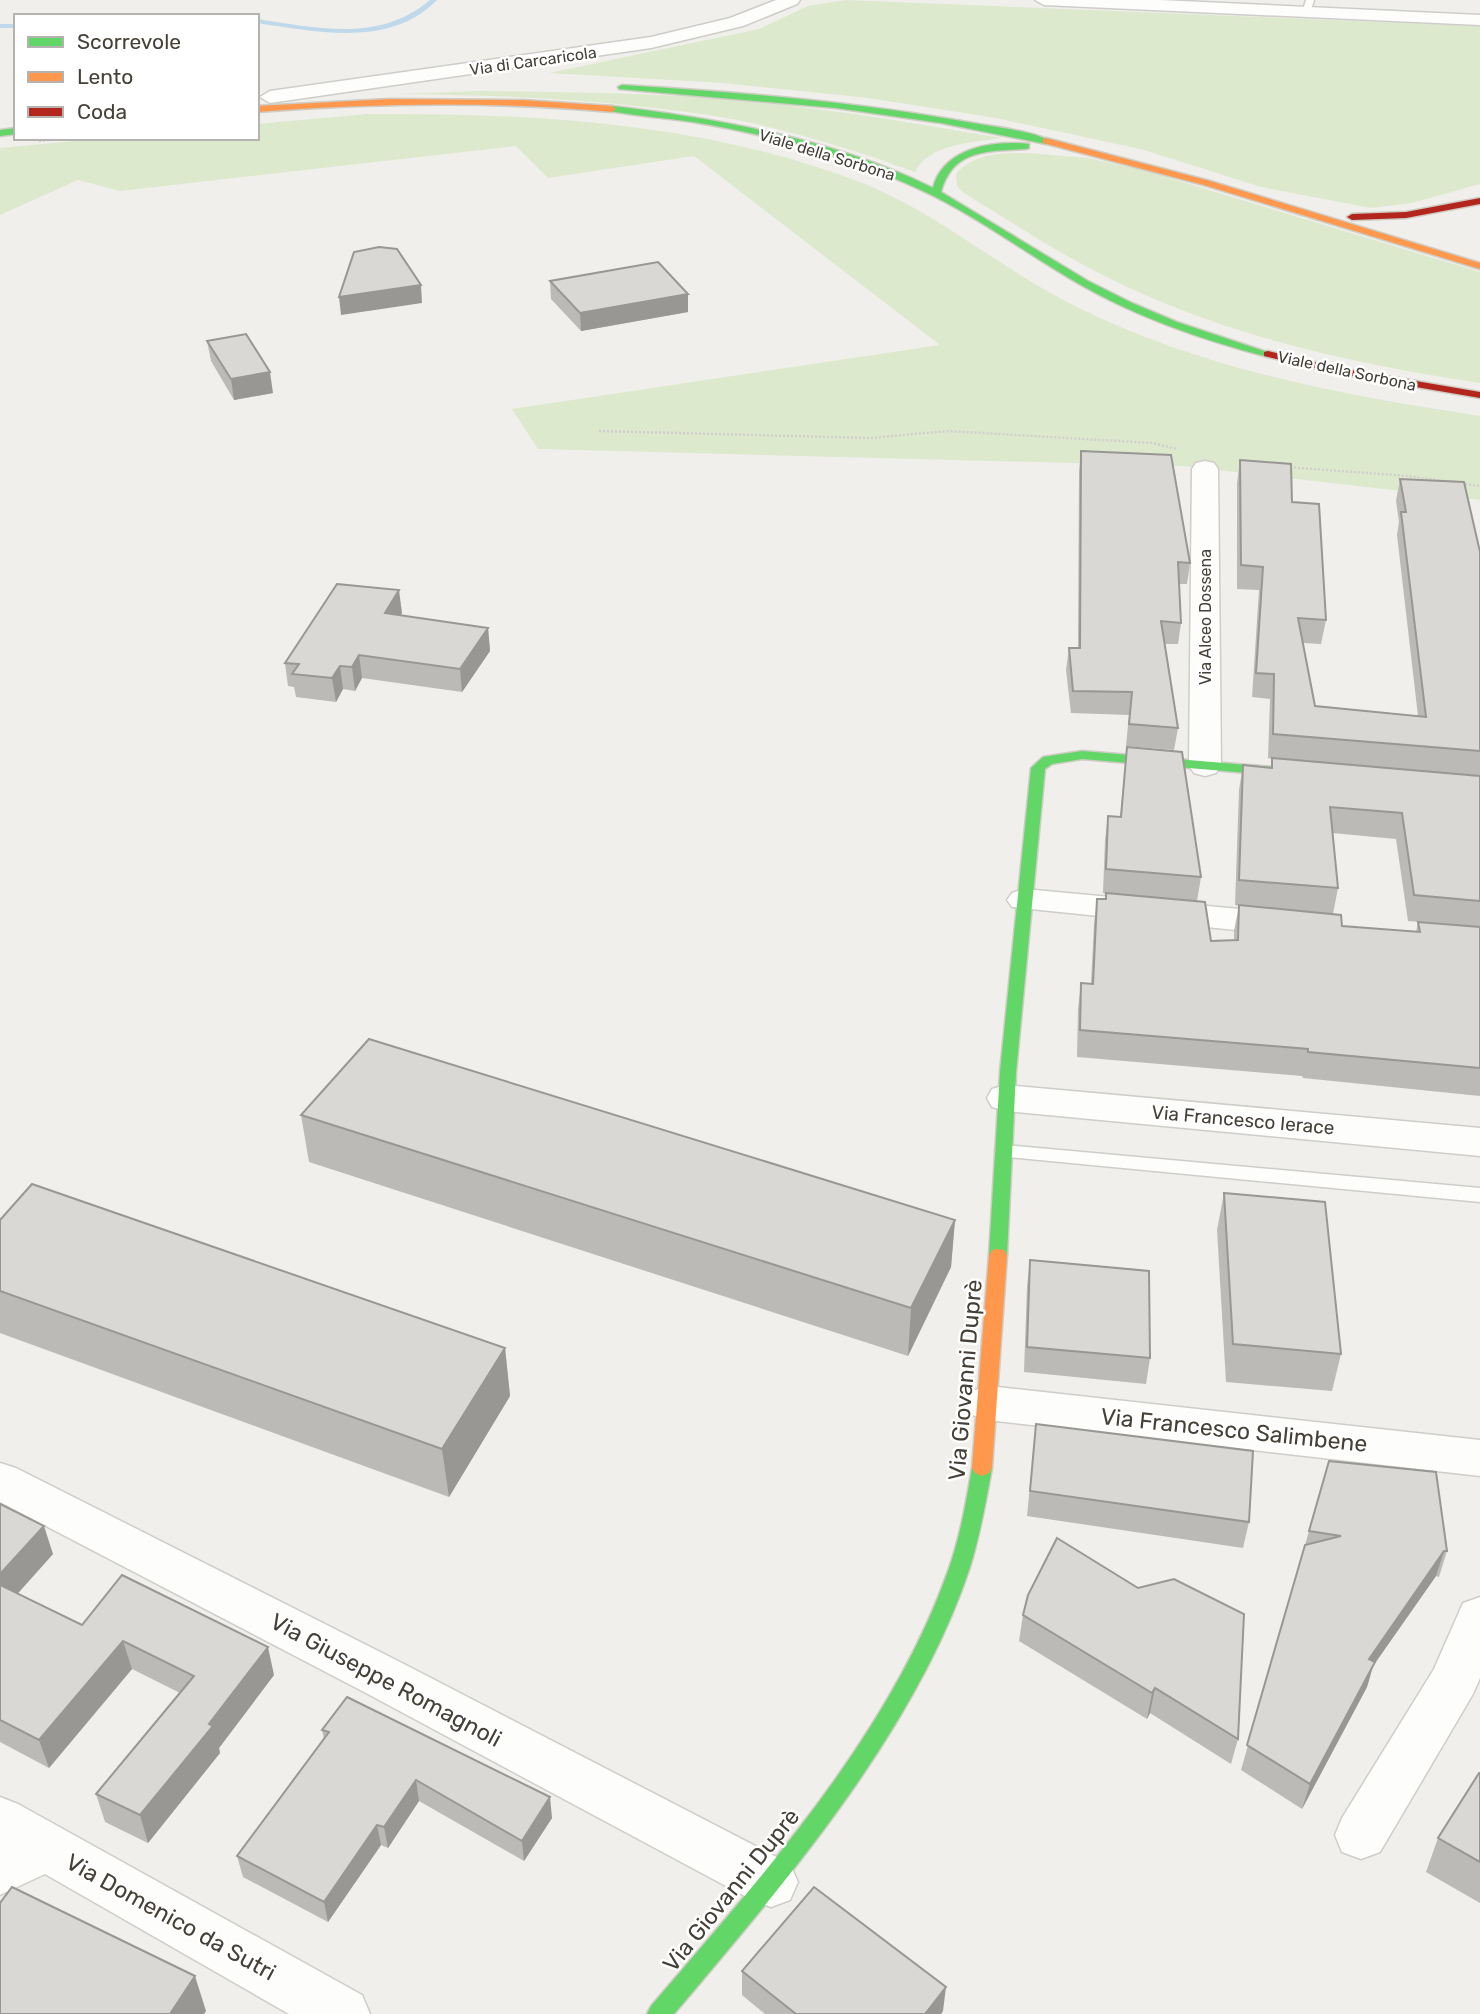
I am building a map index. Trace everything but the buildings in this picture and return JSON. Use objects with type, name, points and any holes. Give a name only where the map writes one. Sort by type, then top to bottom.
[{"type":"street","name":"Via di Carcaricola","points":[[262,101],[640,44],[722,26],[790,0]]},
{"type":"street","points":[[1044,0],[1309,5],[1480,20]]},
{"type":"street","points":[[262,101],[371,89],[506,86]]},
{"type":"street","name":"Viale della Sorbona","points":[[605,87],[737,94],[870,109],[1007,132],[1104,155],[1474,264]]},
{"type":"street","name":"Viale della Sorbona","points":[[262,101],[474,100],[630,111],[712,124],[786,140],[875,167],[936,193],[999,228],[1091,287],[1192,331],[1270,355],[1349,373],[1480,395]]},
{"type":"street","points":[[936,193],[941,175],[949,165],[979,152],[1030,146],[1104,155]]},
{"type":"street","points":[[1311,215],[1406,215],[1480,203]]},
{"type":"street","points":[[1474,264],[1451,232],[1456,217],[1480,203]]},
{"type":"street","name":"Via Alceo Dossena","points":[[1197,461],[1205,766]]},
{"type":"street","name":"Via Giovanni Duprè","points":[[659,2014],[771,1882],[878,1732],[933,1634],[955,1579],[975,1505],[984,1457],[1006,1098],[1037,772],[1041,763],[1064,756],[1095,756],[1205,766]]},
{"type":"street","points":[[1205,766],[1315,775]]},
{"type":"street","points":[[1024,900],[1314,926]]},
{"type":"street","name":"Via Francesco Ierace","points":[[1006,1098],[1480,1142]]},
{"type":"street","name":"Via Francesco Salimbene","points":[[988,1403],[1480,1458]]},
{"type":"street","name":"Via Giuseppe Romagnoli","points":[[0,1481],[396,1684],[771,1882]]},
{"type":"street","points":[[1361,1835],[1455,1679],[1480,1617]]},
{"type":"street","name":"Via Domenico da Sutri","points":[[0,1821],[342,2014]]},
{"type":"street","points":[[0,1870],[46,1847]]},
{"type":"lane","points":[[1004,1151],[1480,1195]]},
{"type":"path","points":[[598,431],[870,438],[948,431],[1153,443],[1197,461]]},
{"type":"path","points":[[1283,467],[1442,478],[1480,486]]},
{"type":"green space","points":[[846,0],[1480,26],[1480,184],[1412,203],[1371,208],[1261,187],[1144,150],[996,118],[868,98],[723,83],[549,73],[759,29],[808,6]]},
{"type":"green space","points":[[481,91],[641,94],[737,100],[903,121],[1002,138],[941,150],[930,155],[915,172],[806,136],[722,117],[620,104],[471,95],[396,94]]},
{"type":"green space","points":[[367,114],[555,119],[679,134],[801,162],[888,194],[1073,305],[1171,346],[1221,363],[1324,389],[1480,416],[1480,500],[1182,466],[538,449],[512,409],[940,345],[694,156],[548,178],[516,146],[120,191],[78,180],[0,215],[0,148],[86,140],[259,140],[259,124]]},
{"type":"green space","points":[[1028,153],[1088,158],[1146,171],[1480,272],[1480,383],[1324,354],[1223,325],[1174,307],[1125,286],[1063,254],[964,193],[957,186],[956,174],[971,162],[999,154]]},
{"type":"waterway","points":[[259,21],[326,30],[374,30],[396,25],[417,15],[434,0]]},
{"type":"waterway","points":[[0,26],[14,26]]},
{"type":"traffic: fast","points":[[622,87],[836,105],[941,120],[1046,141]]},
{"type":"traffic: fast","points":[[612,109],[772,135],[888,172],[966,210],[1085,283],[1128,306],[1197,333],[1268,354]]},
{"type":"traffic: fast","points":[[0,133],[14,131]]},
{"type":"traffic: fast","points":[[936,193],[943,172],[959,158],[981,150],[1026,146]]},
{"type":"traffic: fast","points":[[998,1255],[1008,1072],[1038,768],[1048,760],[1082,755],[1295,773]]},
{"type":"traffic: fast","points":[[659,2014],[744,1913],[825,1810],[897,1700],[928,1642],[954,1582],[967,1540],[982,1468]]},
{"type":"traffic: slow","points":[[259,109],[479,101],[612,109]]},
{"type":"traffic: slow","points":[[1046,141],[1207,183],[1480,266]]},
{"type":"traffic: slow","points":[[982,1468],[998,1255]]},
{"type":"traffic: jam","points":[[1352,217],[1406,215],[1480,201]]},
{"type":"traffic: jam","points":[[1268,354],[1340,371],[1480,395]]}]
